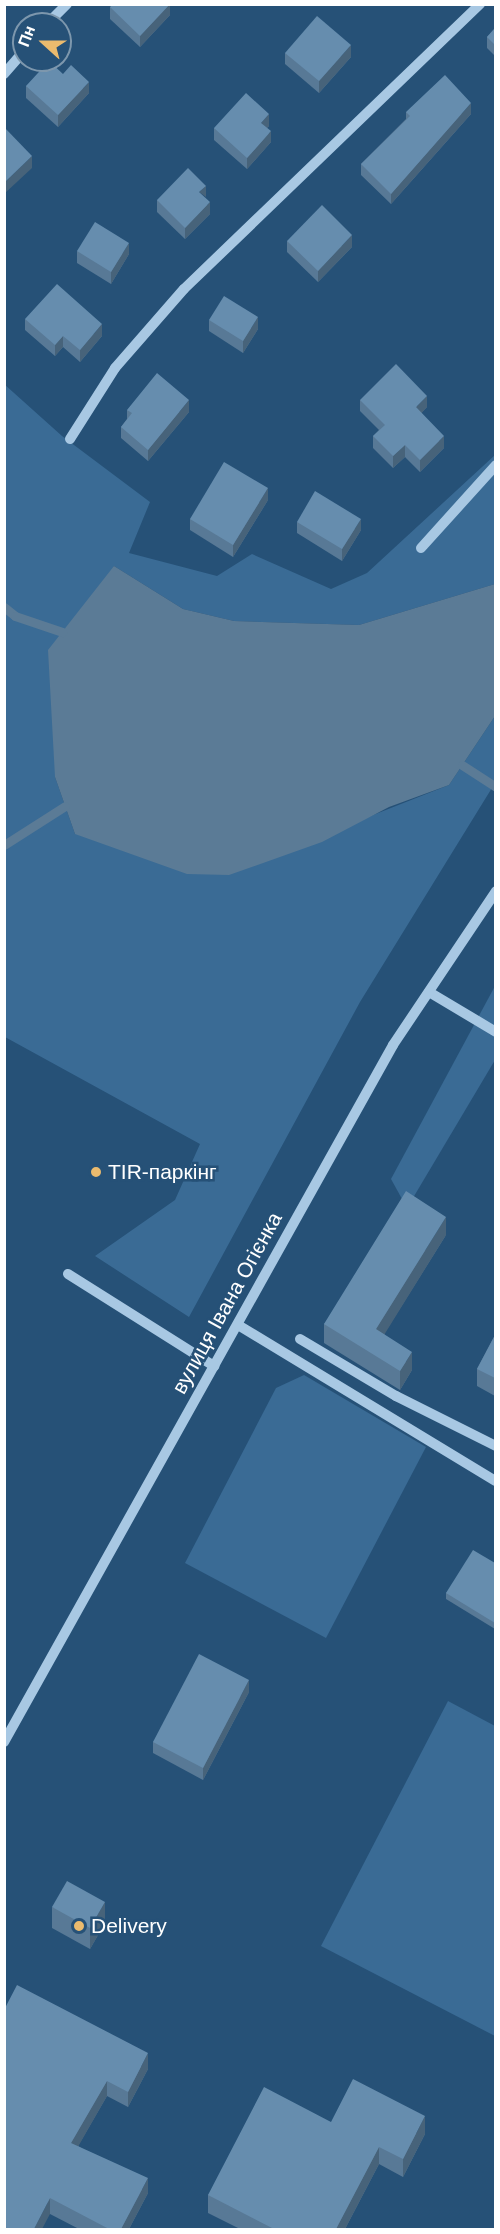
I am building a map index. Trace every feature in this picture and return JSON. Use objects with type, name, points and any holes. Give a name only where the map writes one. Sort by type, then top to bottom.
[{"type":"street","points":[[70,439],[115,368],[184,289],[480,4]]},
{"type":"street","points":[[421,548],[495,465]]},
{"type":"street","name":"вулиця Івана Огієнка","points":[[4,1742],[393,1045],[495,891]]},
{"type":"street","points":[[429,992],[495,1032]]},
{"type":"street","points":[[68,1274],[214,1366]]},
{"type":"street","points":[[237,1325],[495,1481]]},
{"type":"street","points":[[300,1339],[396,1396],[495,1446]]},
{"type":"shaded area","points":[[4,384],[62,436],[150,502],[129,553],[217,576],[252,554],[331,589],[367,573],[495,455],[495,584],[359,625],[234,621],[183,609],[114,566],[55,777],[75,834],[363,819],[449,785],[495,716],[495,783],[360,1002],[189,1317],[95,1256],[175,1200],[200,1144],[5,1037]]},
{"type":"shaded area","points":[[114,566],[183,609],[234,621],[359,625],[495,584],[495,716],[449,785],[389,807],[322,842],[229,875],[187,874],[75,834],[55,777],[48,650]]},
{"type":"shaded area","points":[[495,986],[495,1060],[407,1208],[391,1179]]},
{"type":"shaded area","points":[[304,1375],[426,1447],[326,1638],[185,1563],[276,1388]]},
{"type":"shaded area","points":[[448,1701],[495,1726],[495,2036],[321,1946]]},
{"type":"building","points":[[113,4],[170,4],[140,36],[110,7]]},
{"type":"building","points":[[317,16],[351,45],[319,81],[285,53]]},
{"type":"building","points":[[495,28],[495,45],[487,37]]},
{"type":"building","points":[[72,66],[89,82],[58,115],[26,86],[39,72],[61,72],[63,74],[72,72]]},
{"type":"building","points":[[445,75],[471,103],[391,194],[361,164],[410,116],[406,112]]},
{"type":"building","points":[[246,93],[269,114],[261,123],[271,131],[247,158],[214,128]]},
{"type":"building","points":[[4,127],[32,156],[4,183]]},
{"type":"building","points":[[188,168],[206,186],[199,192],[210,202],[185,228],[157,200]]},
{"type":"building","points":[[322,205],[352,235],[318,271],[287,241]]},
{"type":"building","points":[[95,222],[129,243],[111,272],[77,251]]},
{"type":"building","points":[[57,284],[102,324],[80,350],[63,336],[55,345],[25,319]]},
{"type":"building","points":[[224,296],[258,317],[243,341],[209,320]]},
{"type":"building","points":[[396,364],[427,396],[416,407],[444,436],[420,460],[405,445],[393,456],[373,436],[385,425],[360,400]]},
{"type":"building","points":[[157,373],[189,400],[148,450],[121,427],[132,413],[127,410]]},
{"type":"building","points":[[224,462],[268,488],[233,545],[190,519]]},
{"type":"building","points":[[315,491],[361,519],[342,549],[297,522]]},
{"type":"building","points":[[406,1191],[446,1217],[376,1329],[412,1352],[400,1371],[324,1324]]},
{"type":"building","points":[[495,1335],[495,1378],[477,1369]]},
{"type":"building","points":[[473,1550],[495,1563],[495,1623],[446,1593]]},
{"type":"building","points":[[199,1654],[249,1680],[203,1768],[153,1742]]},
{"type":"building","points":[[67,1881],[105,1902],[90,1928],[52,1907]]},
{"type":"building","points":[[17,1985],[148,2053],[128,2092],[107,2081],[71,2143],[148,2178],[121,2229],[109,2229],[50,2198],[34,2229],[4,2229],[4,2010]]},
{"type":"building","points":[[353,2079],[425,2116],[403,2159],[379,2147],[336,2229],[274,2229],[208,2195],[264,2087],[331,2122]]},
{"type":"waterway","points":[[4,607],[15,616],[62,632]]},
{"type":"waterway","points":[[462,765],[496,787]]},
{"type":"waterway","points":[[4,845],[65,806]]},
{"type":"place","name":"TIR-паркінг","points":[[96,1172]]},
{"type":"place","name":"Delivery","points":[[79,1926]]}]
